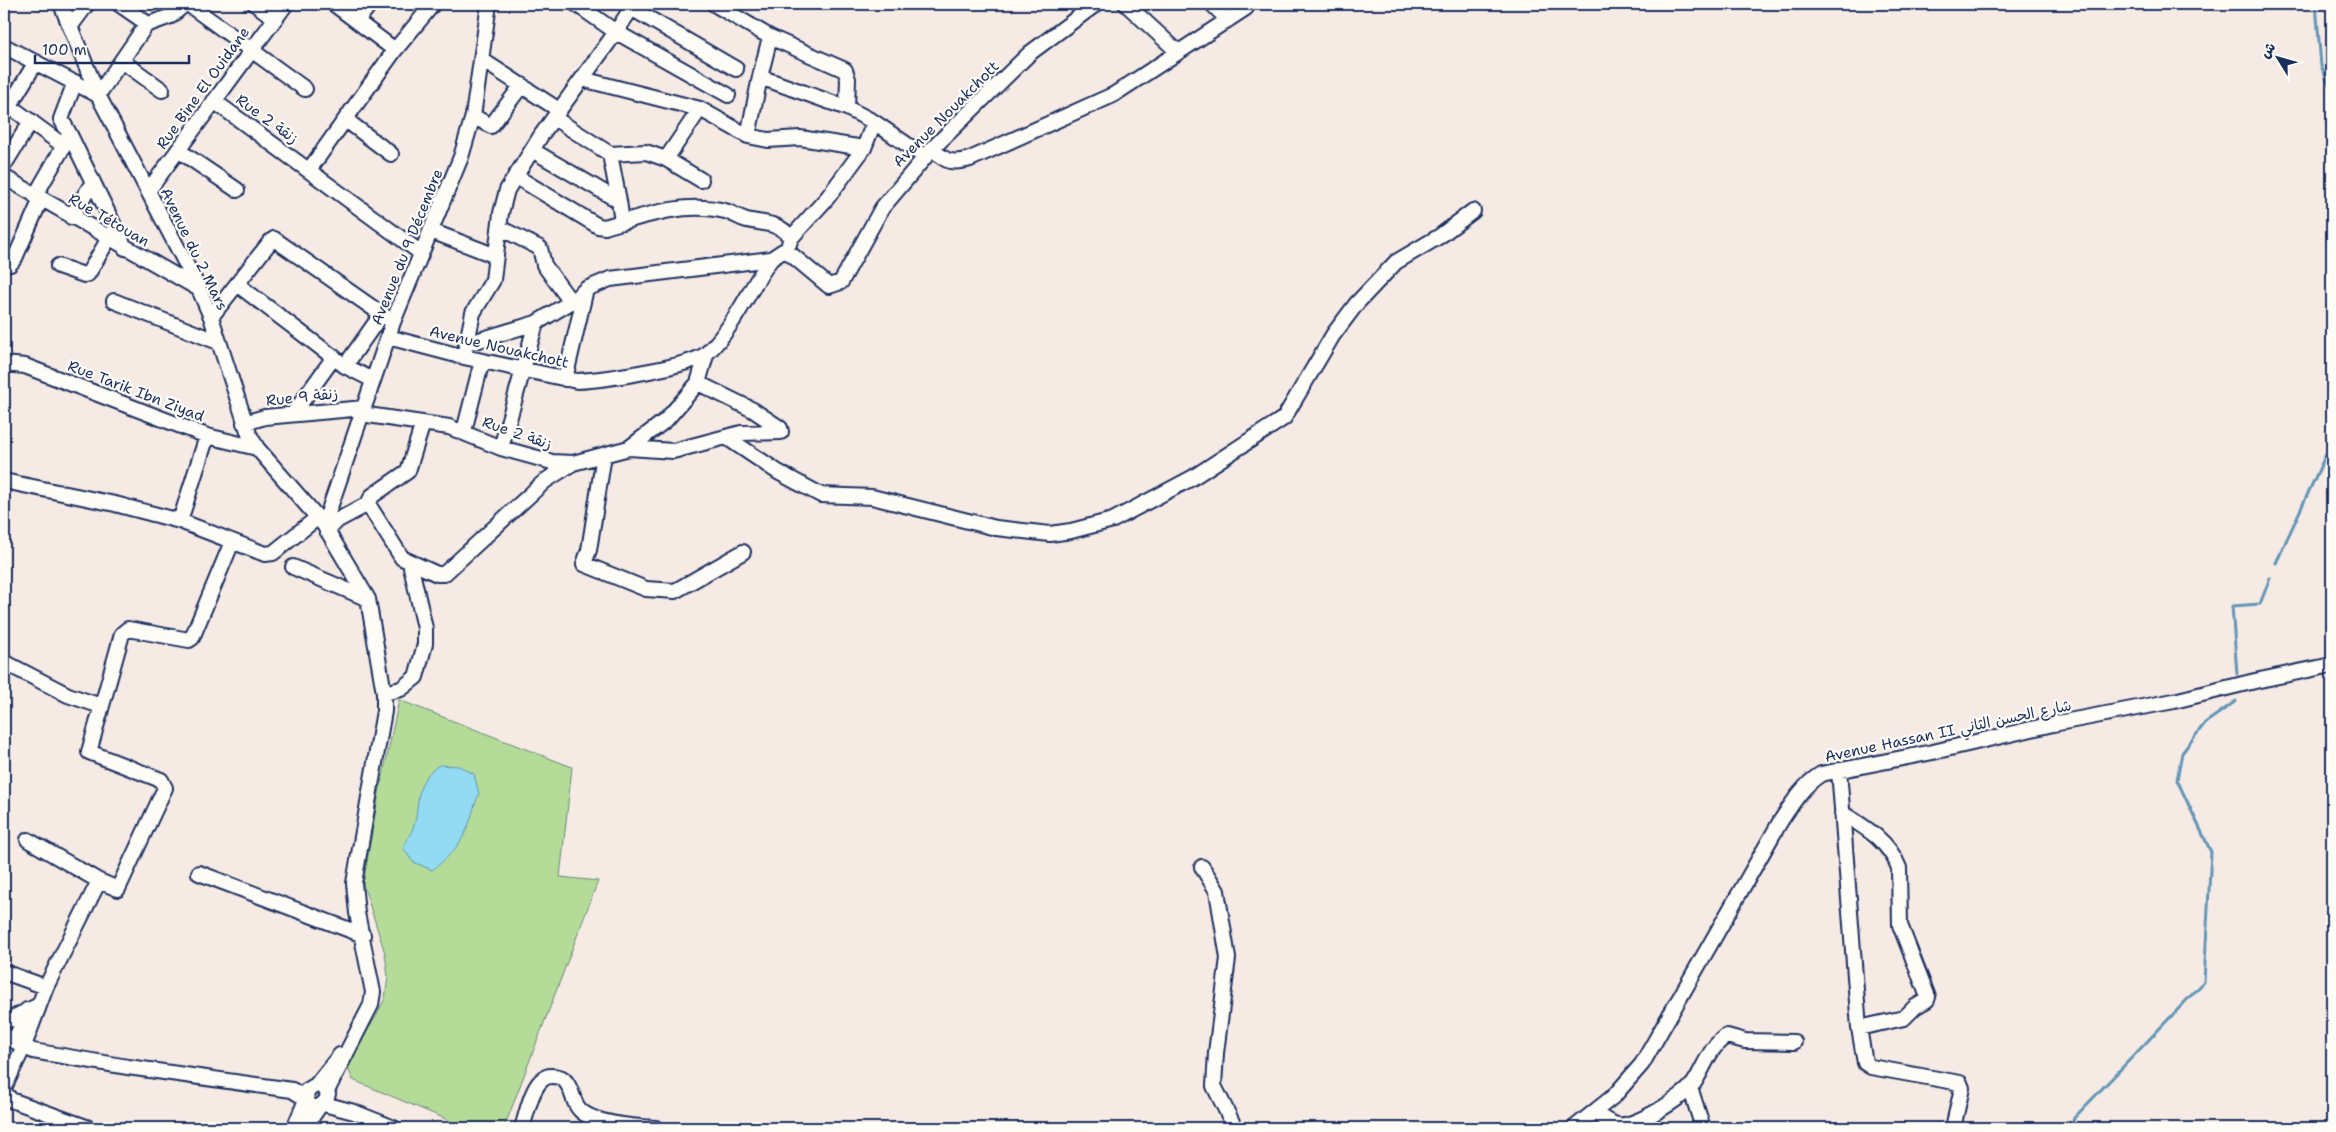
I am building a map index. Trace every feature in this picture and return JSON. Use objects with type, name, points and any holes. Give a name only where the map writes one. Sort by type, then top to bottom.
[{"type":"street","name":"Avenue du 2 Mars","points":[[61,4],[98,95],[199,289],[211,317],[244,423],[257,448],[321,522],[368,599]]},
{"type":"street","points":[[70,27],[87,4]]},
{"type":"street","points":[[119,4],[145,22],[146,25]]},
{"type":"street","points":[[4,46],[98,95],[146,25],[171,16],[187,4],[305,89]]},
{"type":"street","points":[[256,4],[275,18]]},
{"type":"street","name":"Rue Bine El Ouidane","points":[[148,191],[286,4]]},
{"type":"street","points":[[334,4],[396,50]]},
{"type":"street","points":[[357,21],[370,4]]},
{"type":"street","points":[[309,170],[396,50],[433,4]]},
{"type":"street","name":"Avenue du 9 Décembre","points":[[321,522],[334,497],[388,337],[387,318],[431,232],[461,157],[473,116],[489,4]]},
{"type":"street","points":[[576,4],[616,32],[728,95]]},
{"type":"street","points":[[714,4],[770,37],[845,70],[848,79],[847,108]]},
{"type":"street","name":"Avenue Nouakchott","points":[[789,245],[828,286],[841,282],[882,208],[928,153],[1030,53],[1096,4]]},
{"type":"street","points":[[1126,4],[1177,52]]},
{"type":"street","points":[[1212,4],[1228,20]]},
{"type":"street","points":[[465,351],[473,313],[493,280],[503,202],[507,190],[556,114],[633,6],[736,69]]},
{"type":"street","points":[[760,78],[847,108],[946,162],[958,162],[970,159],[1113,95],[1246,8]]},
{"type":"street","points":[[748,136],[770,37]]},
{"type":"street","points":[[482,60],[522,85],[556,114],[610,154],[620,201],[622,222]]},
{"type":"street","points":[[122,61],[162,90]]},
{"type":"street","points":[[36,62],[7,104],[31,121],[67,140]]},
{"type":"street","points":[[582,79],[700,109],[748,136],[768,140],[800,138],[864,148]]},
{"type":"street","points":[[75,82],[61,119],[67,140],[93,182],[125,248]]},
{"type":"street","points":[[473,116],[491,126],[522,85]]},
{"type":"street","name":"Rue 2 زنقة","points":[[214,101],[421,253]]},
{"type":"street","points":[[666,159],[700,109]]},
{"type":"street","points":[[346,120],[391,154]]},
{"type":"street","points":[[4,165],[31,121]]},
{"type":"street","points":[[706,355],[736,317],[758,277],[772,258],[789,245],[864,148],[874,122]]},
{"type":"street","points":[[4,264],[10,264],[15,258],[38,198],[67,140]]},
{"type":"street","points":[[178,150],[238,190]]},
{"type":"street","points":[[532,150],[620,201]]},
{"type":"street","points":[[610,154],[641,151],[666,159],[701,180]]},
{"type":"street","points":[[515,176],[598,226],[605,228],[672,209],[714,209],[727,211],[746,220],[772,224],[781,228],[789,245]]},
{"type":"street","name":"Rue Tétouan","points":[[4,177],[199,289]]},
{"type":"street","points":[[72,217],[93,182]]},
{"type":"street","points":[[726,437],[778,472],[820,495],[872,498],[996,528],[1050,534],[1071,531],[1113,520],[1209,467],[1284,418],[1344,317],[1396,262],[1435,239],[1473,211]]},
{"type":"street","points":[[500,228],[540,248],[544,265],[571,302]]},
{"type":"street","points":[[431,232],[496,256]]},
{"type":"street","points":[[58,266],[84,275],[88,274],[109,238]]},
{"type":"street","points":[[211,317],[274,239],[387,318],[340,361],[293,414]]},
{"type":"street","points":[[465,351],[536,323],[571,302],[586,289],[610,279],[772,258]]},
{"type":"street","points":[[238,285],[340,361],[373,380]]},
{"type":"street","points":[[565,379],[586,289]]},
{"type":"street","points":[[114,301],[218,342]]},
{"type":"street","points":[[501,448],[536,323]]},
{"type":"street","name":"Avenue Nouakchott","points":[[388,337],[465,351],[482,360],[565,379],[594,380],[672,366],[706,355]]},
{"type":"street","name":"Rue 2 زنقة","points":[[363,411],[464,431],[501,448],[552,462],[573,463],[629,448],[666,420],[698,383],[706,355]]},
{"type":"street","points":[[464,431],[482,360]]},
{"type":"street","name":"Rue Tarik Ibn Ziyad","points":[[4,364],[25,366],[207,436],[257,448]]},
{"type":"street","points":[[629,448],[673,451],[741,433],[779,432],[781,430],[753,410],[698,383]]},
{"type":"street","name":"Rue 9 زنقة","points":[[244,423],[265,417],[293,414],[363,411]]},
{"type":"street","points":[[4,481],[115,504],[180,521],[232,542],[269,554],[321,522],[338,520],[368,504],[372,496],[408,471],[423,423]]},
{"type":"street","points":[[180,521],[207,436]]},
{"type":"street","points":[[604,455],[584,564],[646,589],[676,591],[743,552]]},
{"type":"street","points":[[368,504],[399,553],[410,563],[437,574],[444,574],[545,481],[573,463]]},
{"type":"street","points":[[28,840],[99,881],[118,889],[165,788],[161,780],[89,752],[124,631],[128,629],[189,640],[192,638],[232,542]]},
{"type":"street","points":[[384,693],[401,689],[416,677],[425,644],[425,628],[410,563]]},
{"type":"street","points":[[293,567],[368,599],[384,693],[382,720],[354,883],[357,914],[363,935],[373,992],[368,1012],[354,1040],[294,1128]]},
{"type":"street","points":[[4,662],[68,695],[101,706]]},
{"type":"street","name":"Avenue Hassan II شارع الحسن الثاني","points":[[1574,1128],[1614,1096],[1642,1064],[1780,822],[1798,795],[1811,781],[1821,774],[1933,752],[2053,724],[2174,701],[2255,681],[2332,665]]},
{"type":"street","points":[[1839,770],[1860,1028],[1867,1066],[1960,1083],[1962,1088],[1952,1128]]},
{"type":"street","points":[[1842,813],[1872,833],[1890,849],[1896,859],[1899,868],[1900,925],[1928,997],[1927,1000],[1915,1007],[1904,1018],[1860,1028]]},
{"type":"street","points":[[1202,867],[1217,891],[1228,958],[1216,1053],[1214,1086],[1236,1128]]},
{"type":"street","points":[[199,873],[363,935]]},
{"type":"street","points":[[4,1088],[15,1041],[46,987],[99,881]]},
{"type":"street","points":[[4,972],[46,987]]},
{"type":"street","points":[[4,1022],[33,1008]]},
{"type":"street","points":[[1594,1112],[1617,1126],[1627,1125],[1670,1103],[1690,1088],[1715,1045],[1727,1036],[1745,1041],[1794,1042]]},
{"type":"street","points":[[15,1041],[32,1051],[128,1067],[292,1090],[316,1096],[394,1128]]},
{"type":"street","points":[[522,1128],[536,1087],[547,1076],[556,1076],[566,1082],[576,1105],[589,1116],[656,1128]]},
{"type":"street","points":[[1690,1088],[1703,1128]]},
{"type":"street","points":[[4,1092],[11,1100],[66,1124],[89,1128]]},
{"type":"street","points":[[304,1128],[316,1096]]},
{"type":"green space","points":[[399,700],[572,767],[560,877],[598,881],[504,1128],[467,1128],[353,1080],[347,1066],[352,1053],[376,1017],[385,998],[388,977],[385,953],[363,884],[378,798]]},
{"type":"water","points":[[439,765],[459,766],[474,774],[479,794],[466,830],[458,845],[432,870],[413,862],[403,848],[415,822],[418,797],[422,784],[431,771]]},
{"type":"waterway","points":[[2316,4],[2321,66],[2332,91]]},
{"type":"waterway","points":[[2276,563],[2332,441]]},
{"type":"waterway","points":[[2237,674],[2232,606],[2260,604],[2270,578]]},
{"type":"waterway","points":[[2070,1128],[2074,1118],[2204,982],[2211,852],[2177,780],[2182,753],[2205,723],[2236,701]]}]
